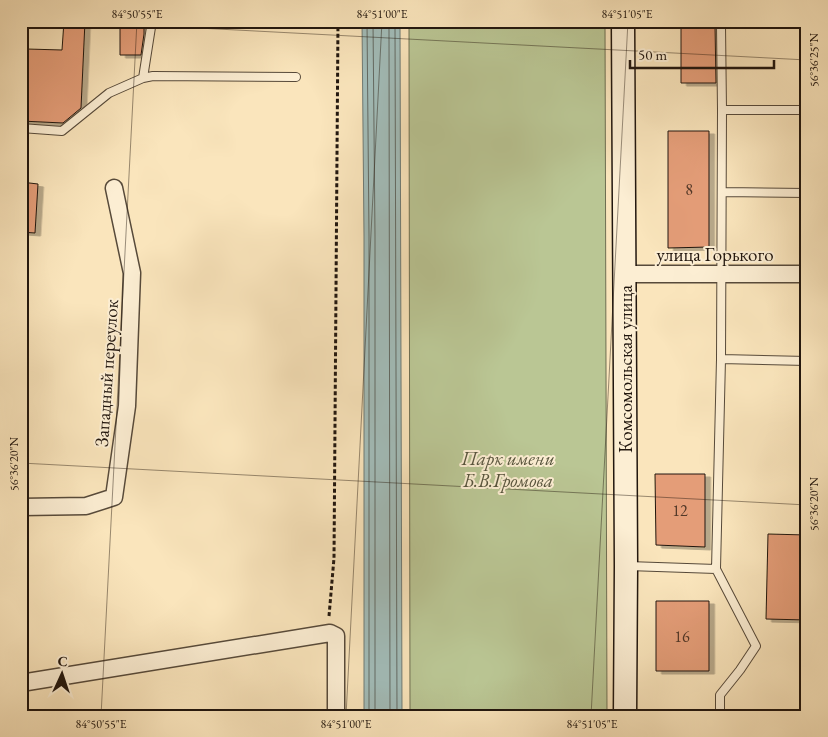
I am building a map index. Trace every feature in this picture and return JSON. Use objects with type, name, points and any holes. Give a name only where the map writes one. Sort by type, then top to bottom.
[{"type":"main road","name":"Комсомольская улица","points":[[623,21],[625,716]]},
{"type":"street","name":"Западный переулок","points":[[21,507],[86,506],[114,497],[127,406],[132,273],[114,188]]},
{"type":"street","name":"улица Горького","points":[[624,274],[807,274]]},
{"type":"street","points":[[21,683],[330,633],[336,636],[336,716]]},
{"type":"lane","points":[[143,78],[152,21]]},
{"type":"lane","points":[[720,716],[720,695],[756,646],[716,569],[722,274],[721,26]]},
{"type":"lane","points":[[21,128],[62,131],[109,94],[143,78],[153,76],[296,77]]},
{"type":"lane","points":[[722,110],[807,110]]},
{"type":"lane","points":[[722,192],[807,193]]},
{"type":"lane","points":[[721,360],[807,361]]},
{"type":"lane","points":[[626,566],[716,569]]},
{"type":"path","points":[[327,634],[334,558],[338,21]]},
{"type":"green space","name":"Парк имени Б.В.Громова","points":[[409,21],[605,21],[607,716],[410,716]]},
{"type":"water","points":[[362,21],[400,21],[402,716],[364,716]]},
{"type":"building","points":[[64,21],[85,21],[81,108],[63,123],[21,121],[21,90],[25,90],[27,49],[62,50]]},
{"type":"building","points":[[120,21],[144,21],[141,55],[120,55]]},
{"type":"building","points":[[681,21],[718,21],[715,26],[716,83],[681,83]]},
{"type":"building","points":[[668,131],[709,131],[709,247],[668,248]]},
{"type":"building","points":[[21,182],[38,184],[35,233],[21,232]]},
{"type":"building","points":[[655,474],[705,474],[705,547],[656,545]]},
{"type":"building","points":[[768,534],[807,535],[807,620],[766,619]]},
{"type":"building","points":[[656,601],[709,601],[709,671],[656,671]]}]
